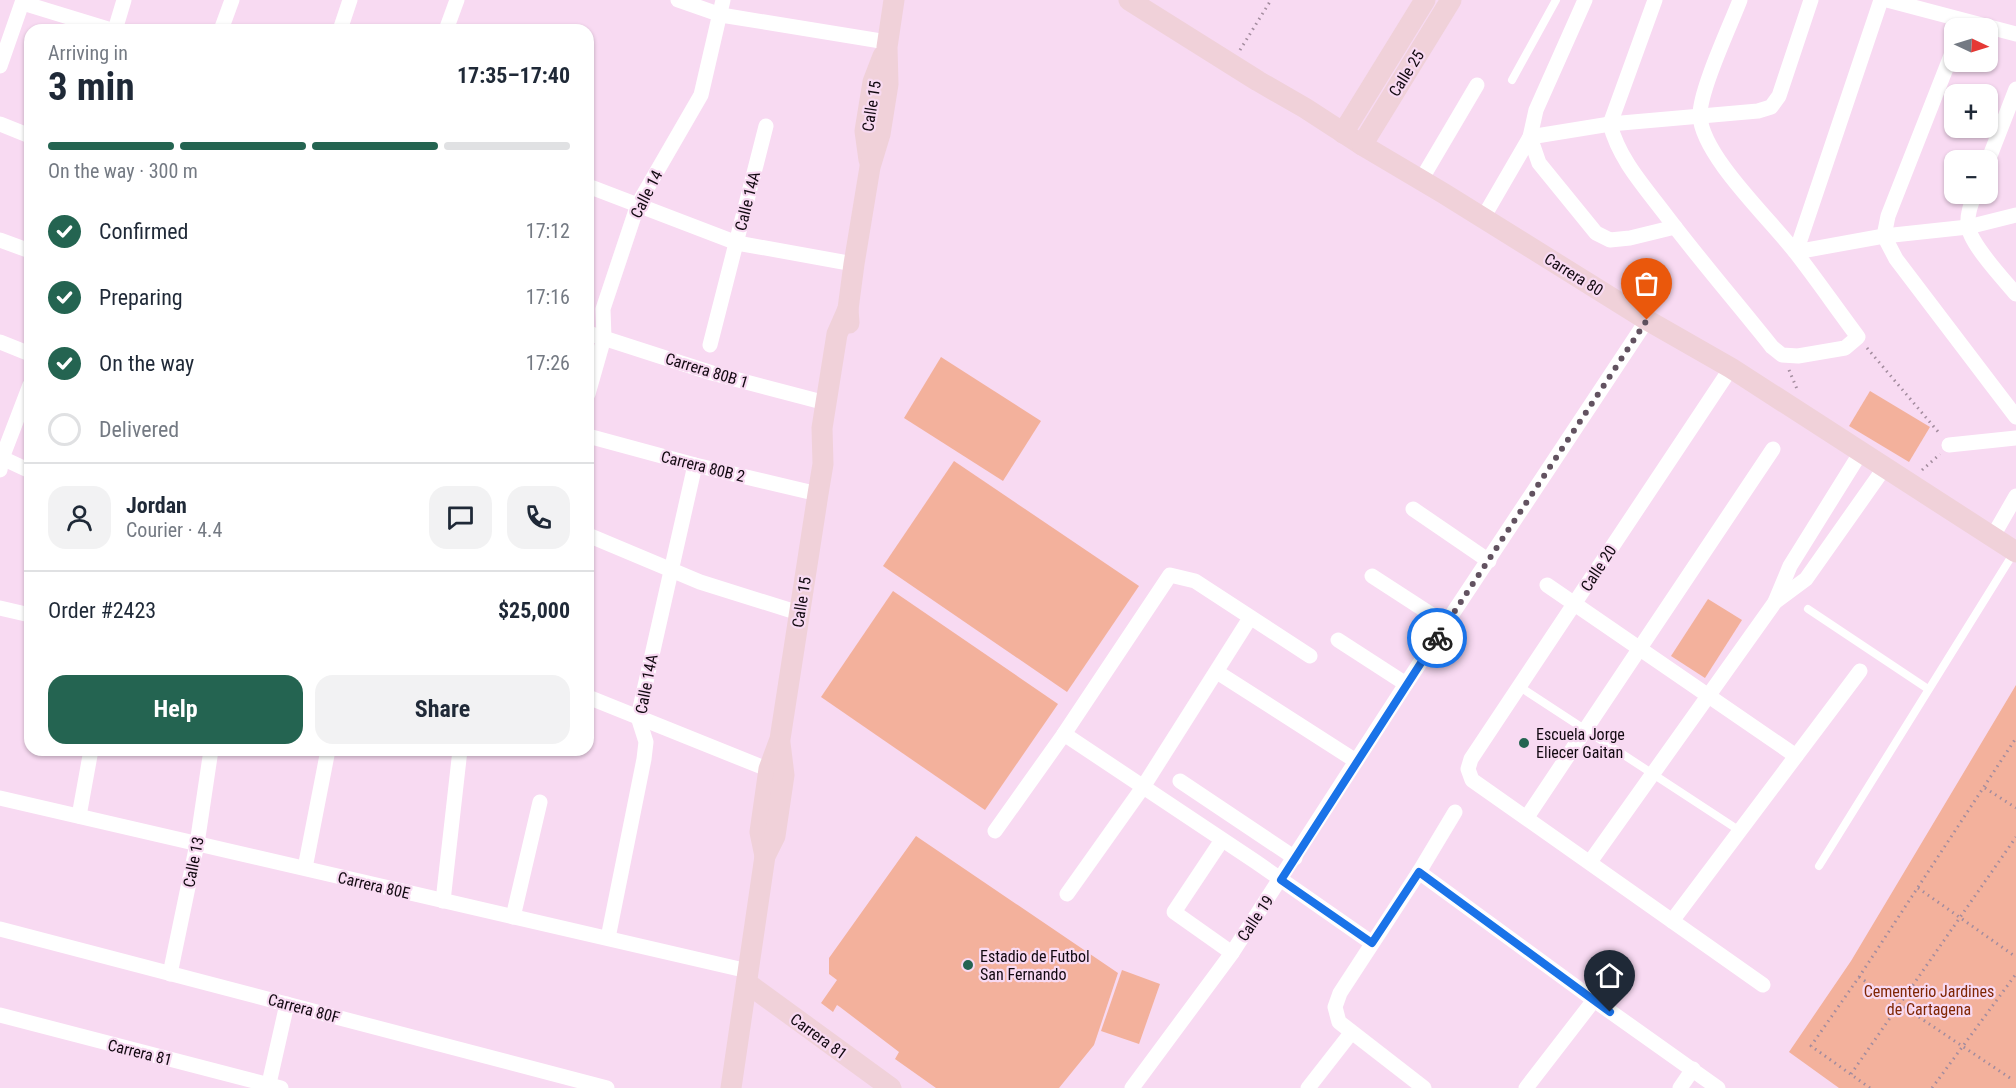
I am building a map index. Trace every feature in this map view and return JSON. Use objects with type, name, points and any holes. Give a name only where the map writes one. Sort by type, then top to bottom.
[{"type":"street","points":[[115,24],[124,0]]},
{"type":"street","points":[[223,24],[232,0]]},
{"type":"street","points":[[342,24],[350,0]]},
{"type":"street","points":[[448,24],[457,0]]},
{"type":"street","points":[[678,0],[722,7],[887,44]]},
{"type":"street","name":"Calle 15","points":[[823,464],[835,432],[850,337],[848,309],[870,167],[865,131],[873,82],[887,44],[894,0]]},
{"type":"street","name":"Carrera 80","points":[[1129,0],[1647,320],[1731,368],[2015,552]]},
{"type":"street","name":"Calle 25","points":[[1343,133],[1425,0]]},
{"type":"street","name":"Calle 25","points":[[1362,145],[1451,0]]},
{"type":"street","points":[[1483,218],[1530,137],[1536,110],[1585,0]]},
{"type":"street","points":[[1655,0],[1611,124],[1615,142],[1625,162],[1773,347],[1782,355],[1798,356],[1845,348],[1858,337],[1796,252],[1717,159],[1705,139],[1700,116],[1705,92],[1740,0]]},
{"type":"street","points":[[1530,137],[1611,124],[1758,111],[1771,107],[1779,96],[1811,0]]},
{"type":"street","points":[[1796,252],[1881,0]]},
{"type":"street","points":[[1887,0],[1945,18]]},
{"type":"street","points":[[0,66],[23,1],[94,24]]},
{"type":"street","name":"Calle 14","points":[[594,372],[603,338],[603,309],[638,204],[702,95],[722,7]]},
{"type":"street","points":[[1998,31],[2016,34]]},
{"type":"street","points":[[1945,72],[1888,216],[1884,236],[1896,259],[2016,417]]},
{"type":"street","points":[[1421,180],[1477,85]]},
{"type":"street","points":[[1992,150],[2016,89]]},
{"type":"street","points":[[0,124],[24,134]]},
{"type":"street","name":"Calle 14A","points":[[710,345],[766,126]]},
{"type":"street","points":[[1530,137],[1539,162],[1596,233],[1610,240],[1630,238],[1675,226]]},
{"type":"street","points":[[594,188],[737,243],[854,264]]},
{"type":"street","points":[[1971,204],[1968,227],[1978,248],[2016,294]]},
{"type":"street","points":[[1796,252],[1884,236],[1968,227],[2016,215]]},
{"type":"street","points":[[0,240],[24,249]]},
{"type":"street","name":"Calle 15","points":[[731,1088],[765,856],[760,832],[777,772],[780,739],[823,464],[822,428],[837,334],[848,309]]},
{"type":"street","name":"Calle 19","points":[[1132,1088],[1232,953],[1281,880],[1356,761],[1647,320]]},
{"type":"street","name":"Carrera 80B 1","points":[[594,335],[712,373],[826,404]]},
{"type":"street","points":[[0,342],[24,352]]},
{"type":"street","name":"Calle 20","points":[[1527,817],[1473,780],[1468,769],[1471,759],[1731,368]]},
{"type":"street","points":[[24,401],[1,462],[24,469]]},
{"type":"street","name":"Carrera 80B 2","points":[[594,438],[695,465],[818,494]]},
{"type":"street","points":[[1949,445],[2016,438]]},
{"type":"street","points":[[1763,985],[1527,817],[1773,449]]},
{"type":"street","points":[[1590,862],[1775,602],[1790,566],[1861,452]]},
{"type":"street","name":"Calle 14A","points":[[608,938],[644,759],[646,742],[638,717],[695,465]]},
{"type":"street","points":[[1775,602],[1806,579],[1885,467]]},
{"type":"street","points":[[1993,536],[2016,496]]},
{"type":"street","points":[[1413,509],[1489,561]]},
{"type":"street","points":[[594,538],[700,582],[800,613]]},
{"type":"street","points":[[995,831],[1064,734],[1170,575],[1194,581],[1310,656]]},
{"type":"street","points":[[1372,576],[1446,624]]},
{"type":"street","points":[[1547,585],[1796,756]]},
{"type":"street","points":[[0,608],[24,614]]},
{"type":"street","points":[[1067,894],[1143,787],[1250,618]]},
{"type":"street","points":[[1338,640],[1407,684]]},
{"type":"street","points":[[1672,921],[1860,671]]},
{"type":"street","points":[[1217,672],[1356,761]]},
{"type":"street","points":[[594,699],[777,772]]},
{"type":"street","points":[[1064,734],[1372,943]]},
{"type":"street","points":[[79,816],[90,756]]},
{"type":"street","name":"Calle 13","points":[[171,974],[197,844],[210,756]]},
{"type":"street","points":[[305,868],[327,756]]},
{"type":"street","points":[[443,901],[459,756]]},
{"type":"street","points":[[1180,781],[1295,858]]},
{"type":"street","name":"Carrera 80E","points":[[0,798],[608,938],[748,977]]},
{"type":"street","points":[[513,916],[540,802]]},
{"type":"street","points":[[1424,1088],[1351,1033],[1339,1022],[1335,1007],[1340,993],[1455,812]]},
{"type":"street","points":[[1222,840],[1174,912],[1232,953]]},
{"type":"street","points":[[1419,872],[1718,1088]]},
{"type":"street","name":"Carrera 80F","points":[[0,929],[608,1088]]},
{"type":"street","name":"Carrera 81","points":[[748,977],[891,1088]]},
{"type":"street","points":[[1526,1088],[1594,1000]]},
{"type":"street","points":[[272,1087],[287,1004]]},
{"type":"street","name":"Carrera 81","points":[[0,1015],[272,1087]]},
{"type":"street","points":[[1308,1088],[1351,1033]]},
{"type":"street","points":[[1680,1088],[1693,1069]]},
{"type":"lane","points":[[1512,80],[1556,0]]},
{"type":"lane","points":[[1819,866],[2015,552]]},
{"type":"lane","points":[[1808,609],[1928,689]]},
{"type":"lane","points":[[1520,687],[1740,831]]},
{"type":"path","points":[[1232,65],[1271,0]]},
{"type":"path","points":[[1858,337],[1949,445],[1908,482]]},
{"type":"path","points":[[1870,1088],[1811,1046],[2016,738]]},
{"type":"path","points":[[1984,788],[2016,808]]},
{"type":"path","points":[[1851,1074],[2016,837]]},
{"type":"path","points":[[1918,888],[2016,957]]},
{"type":"path","points":[[1932,1088],[2016,974]]},
{"type":"path","points":[[1859,977],[2010,1078]]},
{"type":"green space","points":[[941,357],[1041,421],[1003,481],[904,418]]},
{"type":"green space","points":[[1870,391],[1930,427],[1909,462],[1849,426]]},
{"type":"green space","points":[[954,461],[1139,586],[1067,692],[883,566]]},
{"type":"green space","points":[[893,591],[1058,704],[985,810],[821,697]]},
{"type":"green space","points":[[1708,599],[1742,620],[1705,678],[1671,656]]},
{"type":"green space","name":"Cementerio Jardines de Cartagena","points":[[2016,685],[2016,1088],[1839,1088],[1789,1052],[1851,961]]},
{"type":"green space","name":"Estadio de Futbol San Fernando","points":[[916,836],[1118,973],[1094,1045],[1059,1088],[936,1088],[895,1059],[899,1052],[840,1007],[837,1005],[833,1012],[821,1003],[837,980],[829,974],[829,958]]},
{"type":"green space","points":[[1122,970],[1160,984],[1139,1044],[1101,1031]]},
{"type":"way so far","points":[[1437,638],[1647,320]]},
{"type":"place","name":"Escuela Jorge Eliecer Gaitan","points":[[1524,743]]},
{"type":"place","name":"Estadio de Futbol San Fernando","points":[[968,965]]},
{"type":"route","points":[[1437,638],[1281,880],[1372,943],[1419,872],[1610,1012]]}]
